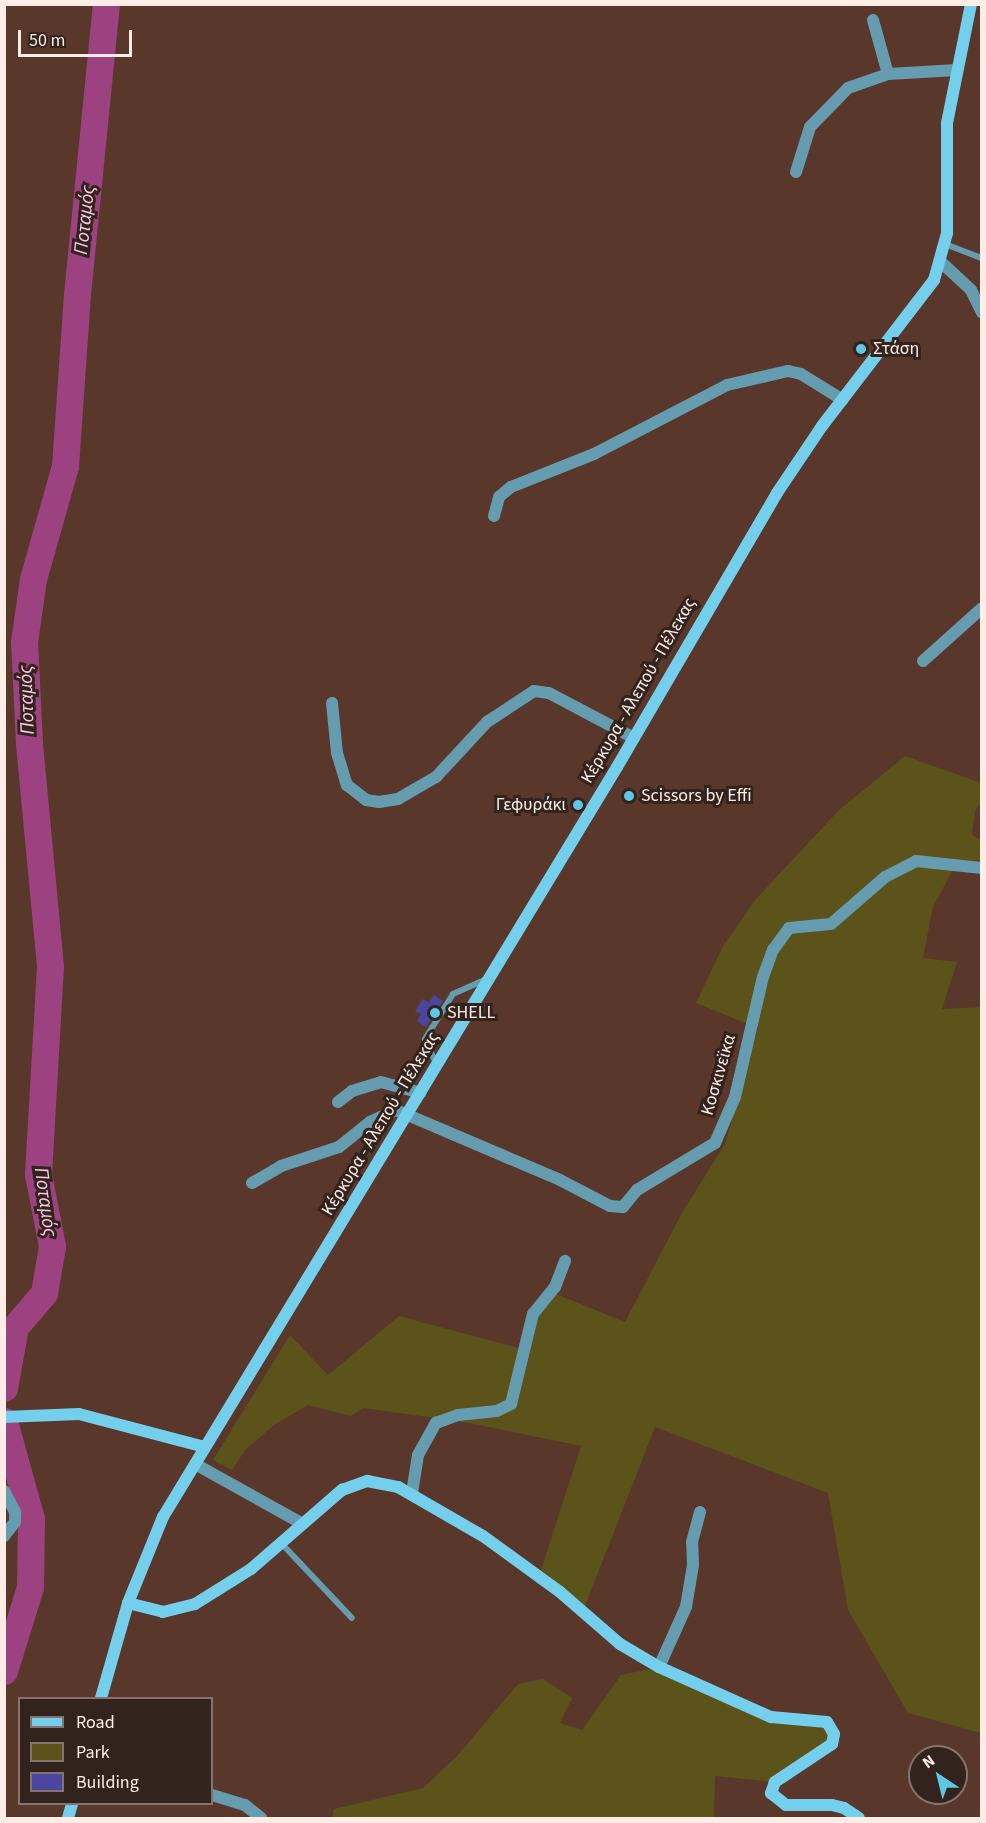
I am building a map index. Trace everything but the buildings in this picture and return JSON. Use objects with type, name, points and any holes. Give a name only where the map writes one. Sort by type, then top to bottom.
[{"type":"main road","name":"Κέρκυρα - Αλεπού - Πέλεκας","points":[[101,1697],[128,1603],[154,1536],[195,1464],[492,976],[777,493],[843,400],[927,291],[941,261],[945,244],[946,137],[971,4]]},
{"type":"main road","points":[[4,1417],[89,1415],[205,1447]]},
{"type":"main road","points":[[128,1603],[163,1612],[195,1605],[251,1569],[334,1496],[361,1482],[387,1484],[412,1493],[492,1542],[560,1592],[620,1644],[659,1667],[771,1717],[827,1722],[834,1734],[832,1744],[775,1782],[771,1793],[786,1805],[832,1805],[844,1808],[859,1818]]},
{"type":"street","points":[[873,20],[888,74]]},
{"type":"street","points":[[796,172],[816,117],[848,88],[888,74],[957,70]]},
{"type":"street","points":[[941,261],[971,290],[981,313]]},
{"type":"street","points":[[494,516],[499,496],[511,487],[594,454],[727,385],[788,371],[801,374],[843,400]]},
{"type":"street","points":[[923,661],[981,608]]},
{"type":"street","points":[[332,703],[337,753],[347,785],[366,800],[379,802],[406,796],[436,777],[487,722],[534,691],[549,693],[634,738]]},
{"type":"street","name":"Κοσκινεϊκα","points":[[409,1113],[610,1206],[623,1207],[637,1190],[715,1143],[735,1097],[763,977],[773,950],[789,928],[831,924],[885,877],[916,861],[981,868]]},
{"type":"street","points":[[338,1102],[352,1091],[381,1082],[421,1093]]},
{"type":"street","points":[[252,1183],[281,1166],[339,1147],[388,1112],[409,1113]]},
{"type":"street","points":[[412,1493],[418,1455],[436,1423],[458,1415],[497,1412],[511,1404],[533,1314],[555,1287],[565,1261]]},
{"type":"street","points":[[195,1464],[301,1523]]},
{"type":"street","points":[[4,1491],[15,1522],[4,1536]]},
{"type":"street","points":[[659,1667],[686,1607],[693,1565],[692,1542],[700,1512]]},
{"type":"street","points":[[213,1795],[245,1805],[261,1818]]},
{"type":"lane","points":[[945,244],[981,258]]},
{"type":"lane","points":[[438,1066],[425,1039],[453,994],[492,976]]},
{"type":"lane","points":[[281,1542],[352,1618]]},
{"type":"green space","points":[[905,756],[981,783],[981,802],[975,811],[972,835],[981,840],[981,861],[958,860],[933,907],[923,958],[957,962],[942,1009],[981,1007],[981,1733],[908,1713],[848,1610],[828,1493],[655,1427],[585,1606],[541,1570],[581,1446],[464,1422],[363,1408],[351,1416],[308,1405],[274,1425],[245,1450],[232,1470],[213,1460],[290,1335],[328,1375],[399,1316],[530,1351],[538,1314],[556,1294],[625,1322],[683,1211],[725,1144],[758,1028],[696,1003],[723,946],[756,899],[839,810]]},
{"type":"green space","points":[[659,1667],[770,1717],[821,1720],[834,1739],[775,1782],[715,1776],[714,1818],[332,1818],[334,1809],[423,1788],[458,1755],[518,1684],[543,1679],[572,1698],[560,1723],[582,1730],[621,1675]]},
{"type":"waterway","name":"Ποταμός","points":[[4,1388],[15,1327],[44,1293],[52,1246],[38,1174],[50,966],[29,743],[24,642],[33,579],[65,466],[77,294],[106,4]]},
{"type":"waterway","name":"Ποταμός","points":[[4,1421],[31,1519],[30,1587],[4,1671]]},
{"type":"place","name":"Στάση","points":[[861,349]]},
{"type":"place","name":"Scissors by Effi","points":[[629,796]]},
{"type":"place","name":"Γεφυράκι","points":[[578,805]]},
{"type":"place","name":"SHELL","points":[[435,1013]]}]
